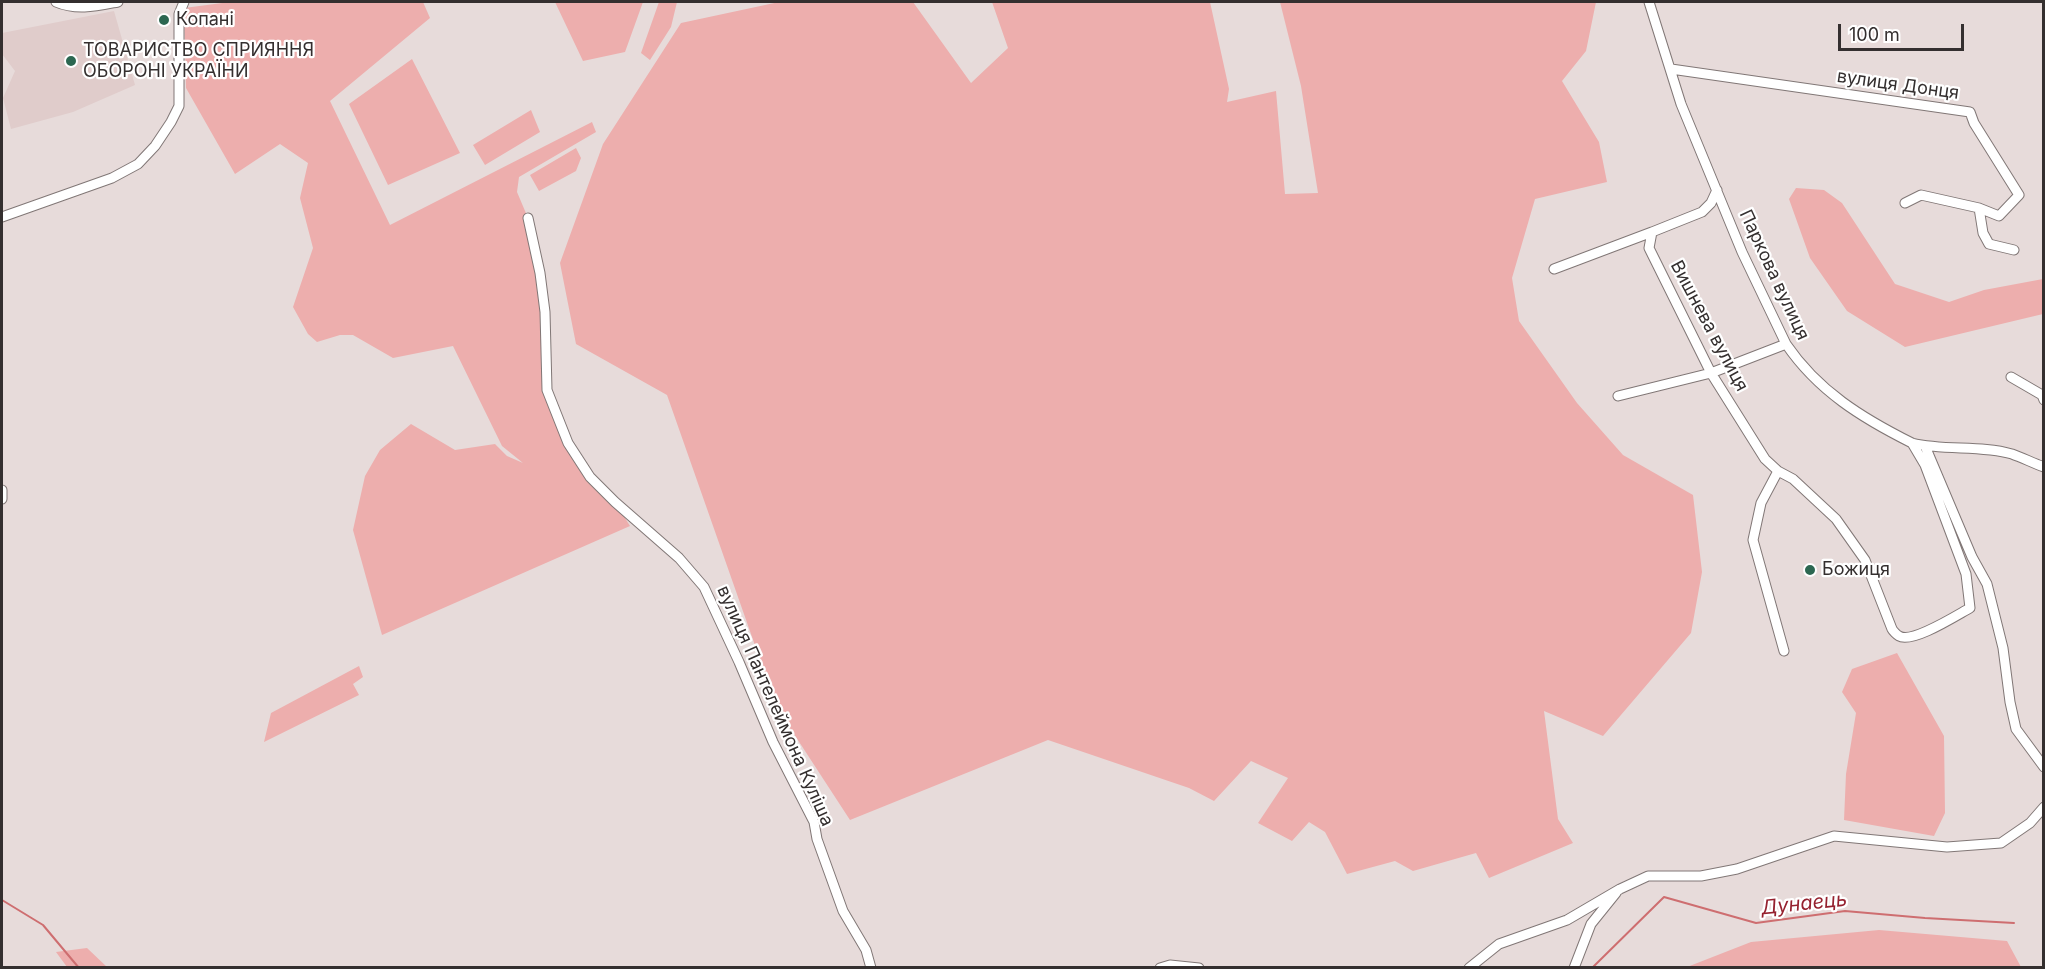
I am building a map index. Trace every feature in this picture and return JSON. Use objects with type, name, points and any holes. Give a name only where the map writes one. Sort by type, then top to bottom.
[{"type":"street","points":[[56,2],[90,8],[118,2]]},
{"type":"street","points":[[2,217],[112,178],[138,164],[155,146],[179,106],[179,14],[184,2]]},
{"type":"street","name":"Паркова вулиця","points":[[1649,2],[1681,104],[1742,252],[1795,358],[1840,403],[1912,443],[2012,454],[2043,467]]},
{"type":"street","name":"вулиця Донця","points":[[1671,69],[1970,112],[1974,123],[2019,195],[1999,216],[1979,208],[1921,195],[1905,203]]},
{"type":"street","points":[[1554,269],[1702,212],[1711,203],[1717,190]]},
{"type":"street","points":[[1979,208],[1983,233],[1989,244],[2014,250]]},
{"type":"street","name":"вулиця Пантелеймона Куліша","points":[[528,218],[540,273],[547,390],[568,443],[590,477],[679,558],[704,587],[773,742],[814,822],[817,839],[843,911],[866,950],[871,968]]},
{"type":"street","name":"Вишнева вулиця","points":[[1652,232],[1649,248],[1711,373],[1765,459],[1778,471],[1793,479],[1836,519],[1865,560],[1892,629],[1898,636],[1905,638],[1922,634],[1970,608],[1966,574],[1925,465],[1912,443]]},
{"type":"street","points":[[1618,396],[1711,373],[1786,344]]},
{"type":"street","points":[[2011,377],[2042,395],[2043,400]]},
{"type":"street","points":[[1925,446],[1972,557],[1987,584],[2003,648],[2016,729],[2043,767]]},
{"type":"street","points":[[1778,471],[1761,503],[1753,540],[1784,651]]},
{"type":"street","points":[[2,490],[2,500]]},
{"type":"street","points":[[1966,574],[1972,557]]},
{"type":"street","points":[[1469,968],[1499,944],[1567,920],[1620,889],[1648,876],[1701,876],[1737,869],[1784,851],[1834,836],[1947,847],[2001,843],[2030,823],[2043,807]]},
{"type":"street","points":[[1574,968],[1591,924],[1620,889]]},
{"type":"street","points":[[1160,968],[1170,965],[1200,968]]},
{"type":"shaded area","points":[[230,2],[423,2],[430,18],[330,101],[390,225],[592,122],[596,132],[519,177],[517,192],[528,218],[540,273],[547,390],[568,443],[615,502],[630,526],[382,635],[353,530],[365,476],[380,450],[411,424],[455,450],[495,444],[507,456],[523,463],[502,446],[453,346],[393,358],[353,335],[340,335],[317,342],[308,334],[293,307],[313,248],[300,198],[308,163],[280,144],[235,174],[186,88],[184,8]]},
{"type":"shaded area","points":[[555,2],[643,2],[625,52],[583,61]]},
{"type":"shaded area","points":[[659,2],[677,2],[671,27],[650,60],[641,53]]},
{"type":"shaded area","points":[[779,2],[913,2],[971,83],[1008,48],[992,2],[1210,2],[1229,89],[1227,102],[1276,91],[1285,194],[1318,193],[1301,86],[1280,2],[1596,2],[1586,51],[1562,81],[1599,142],[1607,182],[1535,199],[1512,278],[1519,321],[1577,403],[1623,455],[1693,495],[1702,572],[1691,633],[1603,736],[1544,711],[1558,819],[1573,843],[1489,878],[1476,853],[1413,871],[1395,861],[1347,874],[1325,832],[1309,822],[1292,841],[1258,823],[1288,778],[1251,761],[1214,801],[1189,788],[1048,740],[850,820],[777,708],[667,395],[576,344],[560,263],[603,144],[681,23]]},
{"type":"shaded area","points":[[114,11],[135,85],[73,112],[11,129],[3,98],[15,71],[2,54],[2,33]]},
{"type":"shaded area","points":[[412,59],[460,153],[388,185],[349,104]]},
{"type":"shaded area","points":[[531,110],[540,132],[485,165],[473,145]]},
{"type":"shaded area","points":[[576,148],[581,158],[576,171],[539,191],[530,175]]},
{"type":"shaded area","points":[[1796,188],[1824,190],[1842,203],[1895,284],[1949,302],[1984,290],[2043,279],[2043,314],[1905,347],[1847,311],[1810,258],[1789,199]]},
{"type":"shaded area","points":[[1897,653],[1944,736],[1945,813],[1934,836],[1844,820],[1846,774],[1856,713],[1842,692],[1852,669]]},
{"type":"shaded area","points":[[359,666],[363,677],[353,684],[359,695],[264,742],[271,713]]},
{"type":"shaded area","points":[[1879,930],[2007,941],[2021,967],[1687,967],[1751,942]]},
{"type":"shaded area","points":[[87,948],[107,967],[67,967],[56,952]]},
{"type":"waterway","name":"Дунаець","points":[[1592,968],[1664,897],[1756,923],[1845,911],[2014,923]]},
{"type":"waterway","points":[[2,900],[43,925],[79,968]]},
{"type":"place","name":"Копані","points":[[164,20]]},
{"type":"place","name":"ТОВАРИСТВО СПРИЯННЯ ОБОРОНІ УКРАЇНИ","points":[[71,61]]},
{"type":"place","name":"Божиця","points":[[1810,570]]}]
